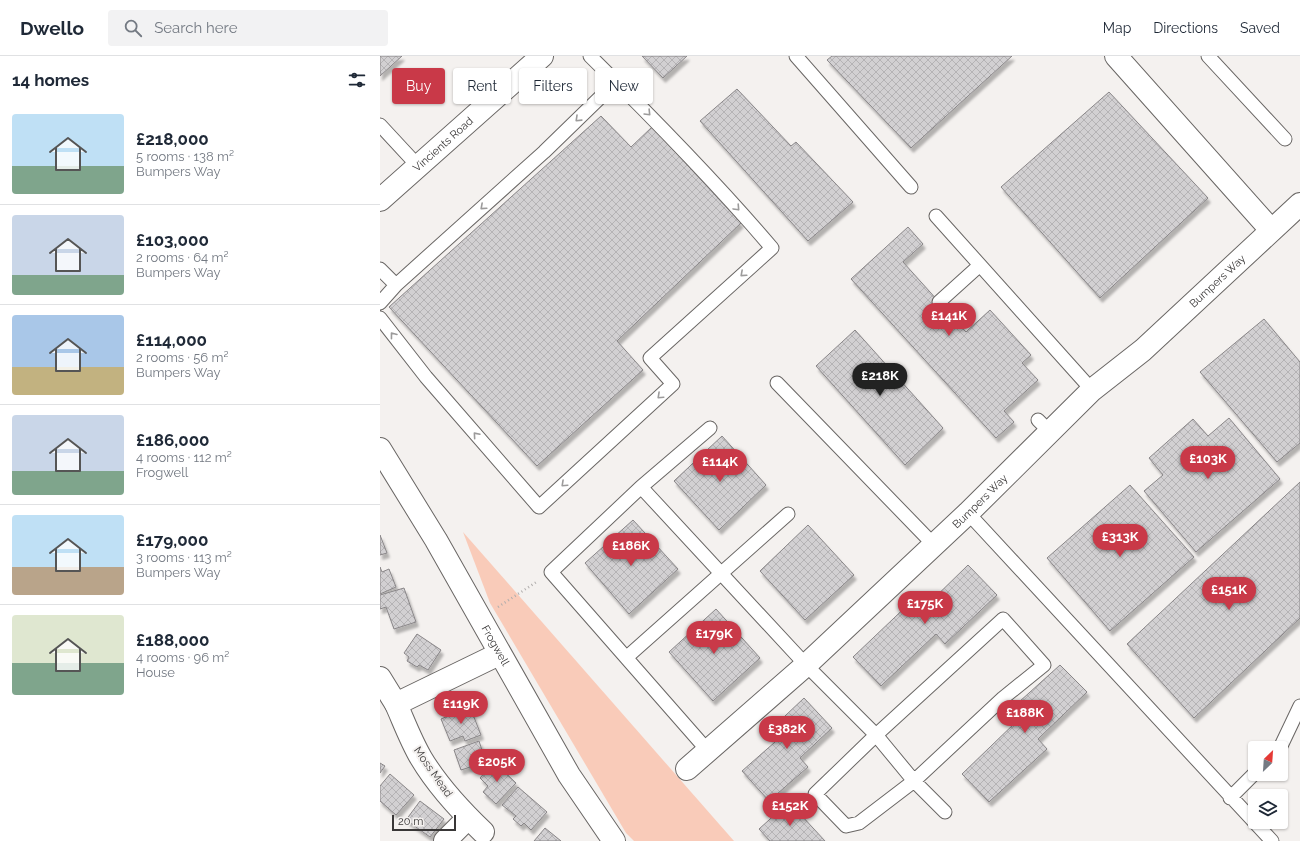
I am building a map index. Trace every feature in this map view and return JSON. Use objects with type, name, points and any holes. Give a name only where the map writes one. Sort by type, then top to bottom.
[{"type":"street","name":"Vincients Road","points":[[380,200],[542,56]]},
{"type":"street","points":[[1116,56],[1271,230]]},
{"type":"street","name":"Bumpers Way","points":[[687,769],[806,665],[968,513],[1044,426],[1143,350],[1300,204]]},
{"type":"street","name":"Frogwell","points":[[380,449],[436,540],[499,654],[569,775],[614,841]]},
{"type":"street","points":[[396,704],[499,654]]},
{"type":"street","name":"Moss Mead","points":[[380,678],[396,704],[422,758],[444,790],[475,825],[445,841]]},
{"type":"lane","points":[[590,56],[602,68]]},
{"type":"lane","points":[[796,56],[911,187]]},
{"type":"lane","points":[[1208,56],[1285,139]]},
{"type":"lane","points":[[380,303],[396,285],[544,152],[595,102]]},
{"type":"lane","points":[[380,318],[426,377],[539,507],[673,384],[650,358],[772,248],[747,219],[637,104]]},
{"type":"lane","points":[[380,125],[418,166]]},
{"type":"lane","points":[[936,216],[1092,390]]},
{"type":"lane","points":[[939,302],[980,265]]},
{"type":"lane","points":[[380,269],[396,285]]},
{"type":"lane","points":[[777,383],[934,545]]},
{"type":"lane","points":[[708,751],[551,572],[641,487],[710,428]]},
{"type":"lane","points":[[641,487],[806,665],[876,735],[914,780],[945,812]]},
{"type":"lane","points":[[968,513],[1230,798],[1272,841]]},
{"type":"lane","points":[[627,658],[720,572],[788,514]]},
{"type":"lane","points":[[1003,619],[1044,665],[992,708],[914,780],[859,822],[846,826],[815,794],[876,735],[1003,619]]},
{"type":"lane","points":[[1283,741],[1300,706]]},
{"type":"lane","points":[[1230,798],[1248,780]]},
{"type":"path","points":[[480,619],[551,572]]},
{"type":"shaded area","points":[[463,532],[734,841],[634,841],[626,833],[490,603]]},
{"type":"building","points":[[380,56],[402,56],[380,76]]},
{"type":"building","points":[[642,56],[687,56],[663,78]]},
{"type":"building","points":[[832,56],[1012,56],[911,148],[827,60]]},
{"type":"building","points":[[737,89],[791,146],[796,142],[853,202],[808,241],[700,121]]},
{"type":"building","points":[[1109,92],[1208,198],[1100,298],[1001,187]]},
{"type":"building","points":[[601,116],[631,147],[652,127],[741,223],[617,341],[643,370],[537,466],[389,307]]},
{"type":"building","points":[[908,227],[923,244],[903,262],[966,332],[990,310],[1031,355],[1022,363],[1038,380],[1004,411],[1014,422],[996,438],[851,279]]},
{"type":"building","points":[[1264,319],[1300,362],[1300,443],[1277,462],[1200,372]]},
{"type":"building","points":[[855,330],[943,428],[905,465],[816,366]]},
{"type":"building","points":[[1229,418],[1280,479],[1196,552],[1144,491],[1163,475],[1149,458],[1193,419],[1208,436]]},
{"type":"building","points":[[722,436],[766,485],[719,530],[674,481]]},
{"type":"building","points":[[1300,482],[1300,618],[1194,718],[1127,644]]},
{"type":"building","points":[[1130,485],[1194,557],[1110,631],[1047,558]]},
{"type":"building","points":[[633,520],[678,569],[629,614],[585,563]]},
{"type":"building","points":[[808,525],[854,575],[805,620],[760,571]]},
{"type":"building","points":[[380,535],[387,553],[380,555]]},
{"type":"building","points":[[968,565],[997,595],[945,644],[936,634],[881,686],[853,657],[914,599],[923,609]]},
{"type":"building","points":[[380,567],[382,572],[389,569],[396,587],[380,594]]},
{"type":"building","points":[[404,588],[416,622],[394,629],[386,607],[380,609],[380,595]]},
{"type":"building","points":[[716,609],[760,658],[713,701],[669,652]]},
{"type":"building","points":[[417,634],[441,650],[428,670],[419,665],[417,667],[407,661],[409,657],[404,653]]},
{"type":"building","points":[[1060,665],[1087,692],[1038,739],[1047,749],[989,802],[962,774],[1018,720],[1009,711]]},
{"type":"building","points":[[804,698],[832,728],[800,758],[808,767],[769,801],[742,771],[775,742],[767,733]]},
{"type":"building","points":[[470,707],[481,735],[465,741],[463,736],[450,741],[441,719]]},
{"type":"building","points":[[479,741],[486,762],[461,770],[454,750]]},
{"type":"building","points":[[494,762],[516,783],[496,804],[483,792],[488,786],[480,778]]},
{"type":"building","points":[[380,763],[385,766],[380,773]]},
{"type":"building","points":[[390,774],[414,795],[396,815],[380,801],[380,786]]},
{"type":"building","points":[[518,787],[547,812],[531,830],[524,823],[521,826],[513,819],[516,816],[502,805]]},
{"type":"building","points":[[420,801],[444,819],[430,837],[406,820]]},
{"type":"building","points":[[789,802],[825,841],[770,841],[759,829]]},
{"type":"building","points":[[545,828],[561,841],[534,841]]}]
